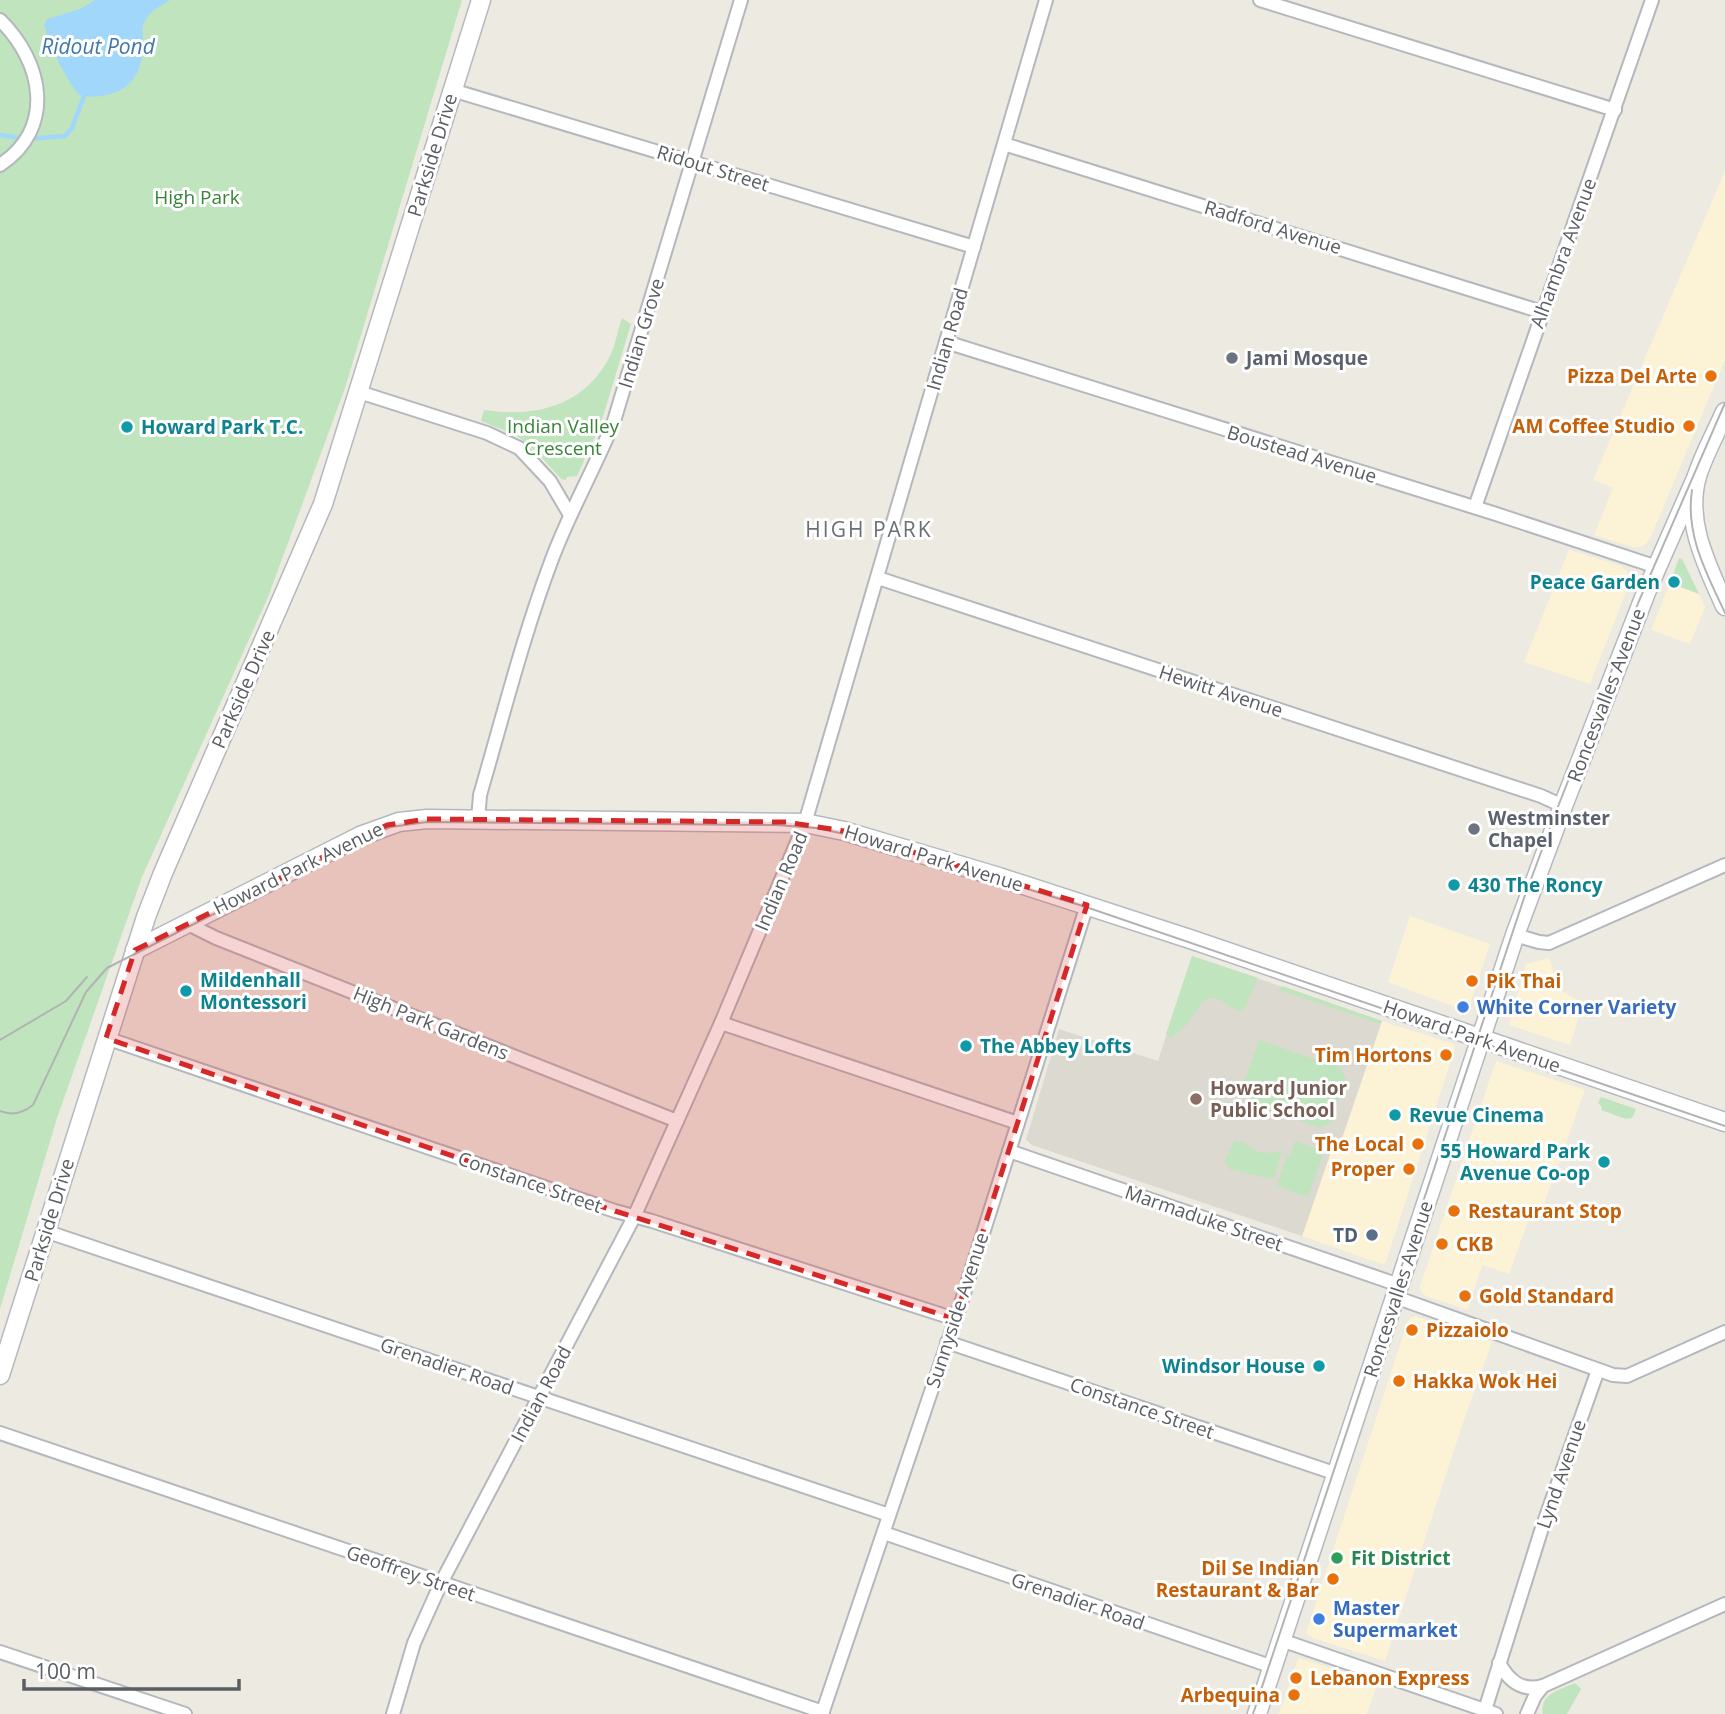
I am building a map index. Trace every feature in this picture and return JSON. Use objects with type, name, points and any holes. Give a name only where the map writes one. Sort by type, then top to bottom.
[{"type":"street","name":"Parkside Drive","points":[[0,1375],[106,1038],[163,873],[323,505],[481,0]]},
{"type":"street","name":"Indian Grove","points":[[478,820],[480,796],[537,600],[570,514],[600,457],[614,421],[741,0]]},
{"type":"street","name":"Indian Road","points":[[393,1714],[414,1643],[441,1583],[634,1217],[721,1023],[805,823],[1046,0]]},
{"type":"street","points":[[1260,0],[1615,110]]},
{"type":"street","name":"Alhambra Avenue","points":[[1475,507],[1652,0]]},
{"type":"street","points":[[0,20],[24,48],[36,76],[38,89],[32,126],[18,151],[0,165]]},
{"type":"street","name":"Ridout Street","points":[[452,90],[974,247]]},
{"type":"street","name":"Radford Avenue","points":[[1004,144],[1542,312]]},
{"type":"street","name":"Boustead Avenue","points":[[946,342],[1475,507],[1657,567]]},
{"type":"street","points":[[359,391],[487,433],[519,448],[550,481],[570,514]]},
{"type":"street","name":"Roncesvalles Avenue","points":[[1257,1714],[1515,935],[1657,567],[1725,412]]},
{"type":"street","points":[[1697,476],[1694,511],[1698,540],[1725,606]]},
{"type":"street","name":"Hewitt Avenue","points":[[878,578],[1541,796],[1563,806]]},
{"type":"street","name":"Howard Park Avenue","points":[[135,950],[379,828],[412,820],[805,823],[856,834],[1087,905],[1725,1122]]},
{"type":"street","points":[[1515,935],[1539,943],[1549,943],[1725,866]]},
{"type":"street","name":"Sunnyside Avenue","points":[[822,1713],[956,1318],[1087,905]]},
{"type":"street","name":"High Park Gardens","points":[[186,923],[216,938],[677,1121]]},
{"type":"street","points":[[721,1023],[1017,1123]]},
{"type":"street","name":"Constance Street","points":[[106,1038],[634,1217],[956,1318]]},
{"type":"street","name":"Marmaduke Street","points":[[1009,1151],[1301,1251],[1598,1370]]},
{"type":"street","name":"Grenadier Road","points":[[45,1231],[889,1515]]},
{"type":"street","points":[[1598,1370],[1627,1376],[1725,1332]]},
{"type":"street","name":"Constance Street","points":[[947,1342],[1337,1474]]},
{"type":"street","name":"Lynd Avenue","points":[[1490,1712],[1499,1663],[1541,1531],[1598,1370]]},
{"type":"street","name":"Geoffrey Street","points":[[0,1433],[822,1713]]},
{"type":"street","name":"Grenadier Road","points":[[884,1533],[1273,1667]]},
{"type":"street","points":[[1499,1663],[1508,1678],[1524,1688],[1532,1689],[1725,1604]]},
{"type":"street","points":[[1281,1640],[1490,1712]]},
{"type":"street","points":[[0,1652],[185,1714]]},
{"type":"street","points":[[1527,1714],[1543,1686]]},
{"type":"highlighted area","points":[[427,819],[786,822],[844,831],[1087,905],[955,1319],[615,1211],[106,1038],[135,950],[387,825]]},
{"type":"shaded area","points":[[1725,171],[1725,360],[1650,539],[1644,546],[1633,547],[1594,535],[1613,488],[1593,480]]},
{"type":"shaded area","points":[[1569,550],[1621,566],[1631,579],[1590,684],[1524,662]]},
{"type":"shaded area","points":[[1670,583],[1699,594],[1705,607],[1690,644],[1651,630]]},
{"type":"shaded area","points":[[1410,916],[1490,944],[1466,1011],[1388,982]]},
{"type":"shaded area","name":"Howard Junior Public School","points":[[1192,956],[1382,1021],[1338,1150],[1332,1149],[1302,1236],[1032,1145],[1026,1140],[1059,1029],[1158,1061]]},
{"type":"shaded area","points":[[1549,958],[1560,990],[1583,1003],[1570,1045],[1509,1025],[1526,964]]},
{"type":"shaded area","points":[[1382,1021],[1453,1044],[1455,1048],[1386,1262],[1382,1264],[1302,1236],[1332,1148],[1338,1150]]},
{"type":"shaded area","points":[[1496,1061],[1585,1090],[1540,1215],[1528,1221],[1509,1274],[1482,1265],[1468,1310],[1426,1296],[1421,1292],[1420,1286]]},
{"type":"shaded area","points":[[1415,1316],[1492,1342],[1385,1661],[1313,1638],[1306,1633],[1408,1320]]},
{"type":"shaded area","points":[[1300,1658],[1377,1684],[1367,1714],[1279,1714]]},
{"type":"green space","name":"High Park","points":[[0,0],[462,0],[345,388],[268,597],[142,877],[57,1118],[0,1309]]},
{"type":"green space","name":"Indian Valley Crescent","points":[[622,318],[631,324],[601,423],[577,476],[561,479],[537,452],[517,436],[481,421],[484,410],[538,410],[555,406],[584,389],[608,360]]},
{"type":"green space","points":[[1679,558],[1682,559],[1699,594],[1670,583]]},
{"type":"green space","points":[[1192,956],[1258,978],[1245,1008],[1239,1011],[1220,1000],[1209,998],[1171,1038],[1166,1034]]},
{"type":"green space","points":[[1282,986],[1382,1021],[1380,1024],[1279,990]]},
{"type":"green space","points":[[1259,1040],[1340,1068],[1346,1078],[1331,1122],[1320,1128],[1254,1104],[1243,1085]]},
{"type":"green space","points":[[1601,1097],[1636,1109],[1632,1118],[1626,1119],[1601,1110],[1602,1107],[1598,1103]]},
{"type":"green space","points":[[1234,1141],[1243,1142],[1261,1152],[1282,1150],[1275,1176],[1271,1179],[1229,1169],[1225,1161]]},
{"type":"green space","points":[[1295,1141],[1324,1151],[1308,1197],[1277,1186],[1287,1155],[1290,1156]]},
{"type":"green space","points":[[1575,1683],[1581,1689],[1567,1714],[1543,1714],[1547,1697]]},
{"type":"water","name":"Ridout Pond","points":[[95,0],[170,0],[152,12],[144,23],[141,60],[132,81],[119,91],[90,97],[78,94],[72,86],[50,44],[44,25],[47,19],[80,9]]},
{"type":"waterway","points":[[0,135],[28,139],[65,136],[72,128],[84,96]]},
{"type":"tram line","points":[[1253,1714],[1524,898],[1639,601],[1725,403]]},
{"type":"tram line","points":[[1692,490],[1692,523],[1699,554],[1725,613]]},
{"type":"tram line","points":[[0,1111],[17,1113],[33,1105],[86,992],[107,968],[368,836],[391,827],[427,822],[776,825],[816,828],[854,836],[1086,907],[1725,1126]]},
{"type":"tram line","points":[[0,1040],[66,1001],[87,977]]},
{"type":"place","name":"Jami Mosque","points":[[1232,358]]},
{"type":"place","name":"Pizza Del Arte","points":[[1711,376]]},
{"type":"place","name":"AM Coffee Studio","points":[[1689,426]]},
{"type":"place","name":"Howard Park T.C.","points":[[127,427]]},
{"type":"place","name":"Peace Garden","points":[[1674,582]]},
{"type":"place","name":"Westminster Chapel","points":[[1474,829]]},
{"type":"place","name":"430 The Roncy","points":[[1454,885]]},
{"type":"place","name":"Pik Thai","points":[[1472,981]]},
{"type":"place","name":"Mildenhall Montessori","points":[[186,991]]},
{"type":"place","name":"White Corner Variety","points":[[1463,1007]]},
{"type":"place","name":"The Abbey Lofts","points":[[966,1046]]},
{"type":"place","name":"Tim Hortons","points":[[1446,1055]]},
{"type":"place","name":"Howard Junior Public School","points":[[1196,1099]]},
{"type":"place","name":"Revue Cinema","points":[[1395,1115]]},
{"type":"place","name":"The Local","points":[[1418,1144]]},
{"type":"place","name":"55 Howard Park Avenue Co-op","points":[[1604,1162]]},
{"type":"place","name":"Proper","points":[[1409,1169]]},
{"type":"place","name":"Restaurant Stop","points":[[1454,1211]]},
{"type":"place","name":"TD","points":[[1372,1235]]},
{"type":"place","name":"CKB","points":[[1442,1244]]},
{"type":"place","name":"Gold Standard","points":[[1465,1296]]},
{"type":"place","name":"Pizzaiolo","points":[[1412,1330]]},
{"type":"place","name":"Windsor House","points":[[1319,1366]]},
{"type":"place","name":"Hakka Wok Hei","points":[[1399,1381]]},
{"type":"place","name":"Fit District","points":[[1337,1558]]},
{"type":"place","name":"Dil Se Indian Restaurant & Bar","points":[[1333,1579]]},
{"type":"place","name":"Master Supermarket","points":[[1319,1619]]},
{"type":"place","name":"Lebanon Express","points":[[1296,1678]]},
{"type":"place","name":"Arbequina","points":[[1294,1695]]},
{"type":"district","name":"HIGH PARK","points":[[869,530]]}]
